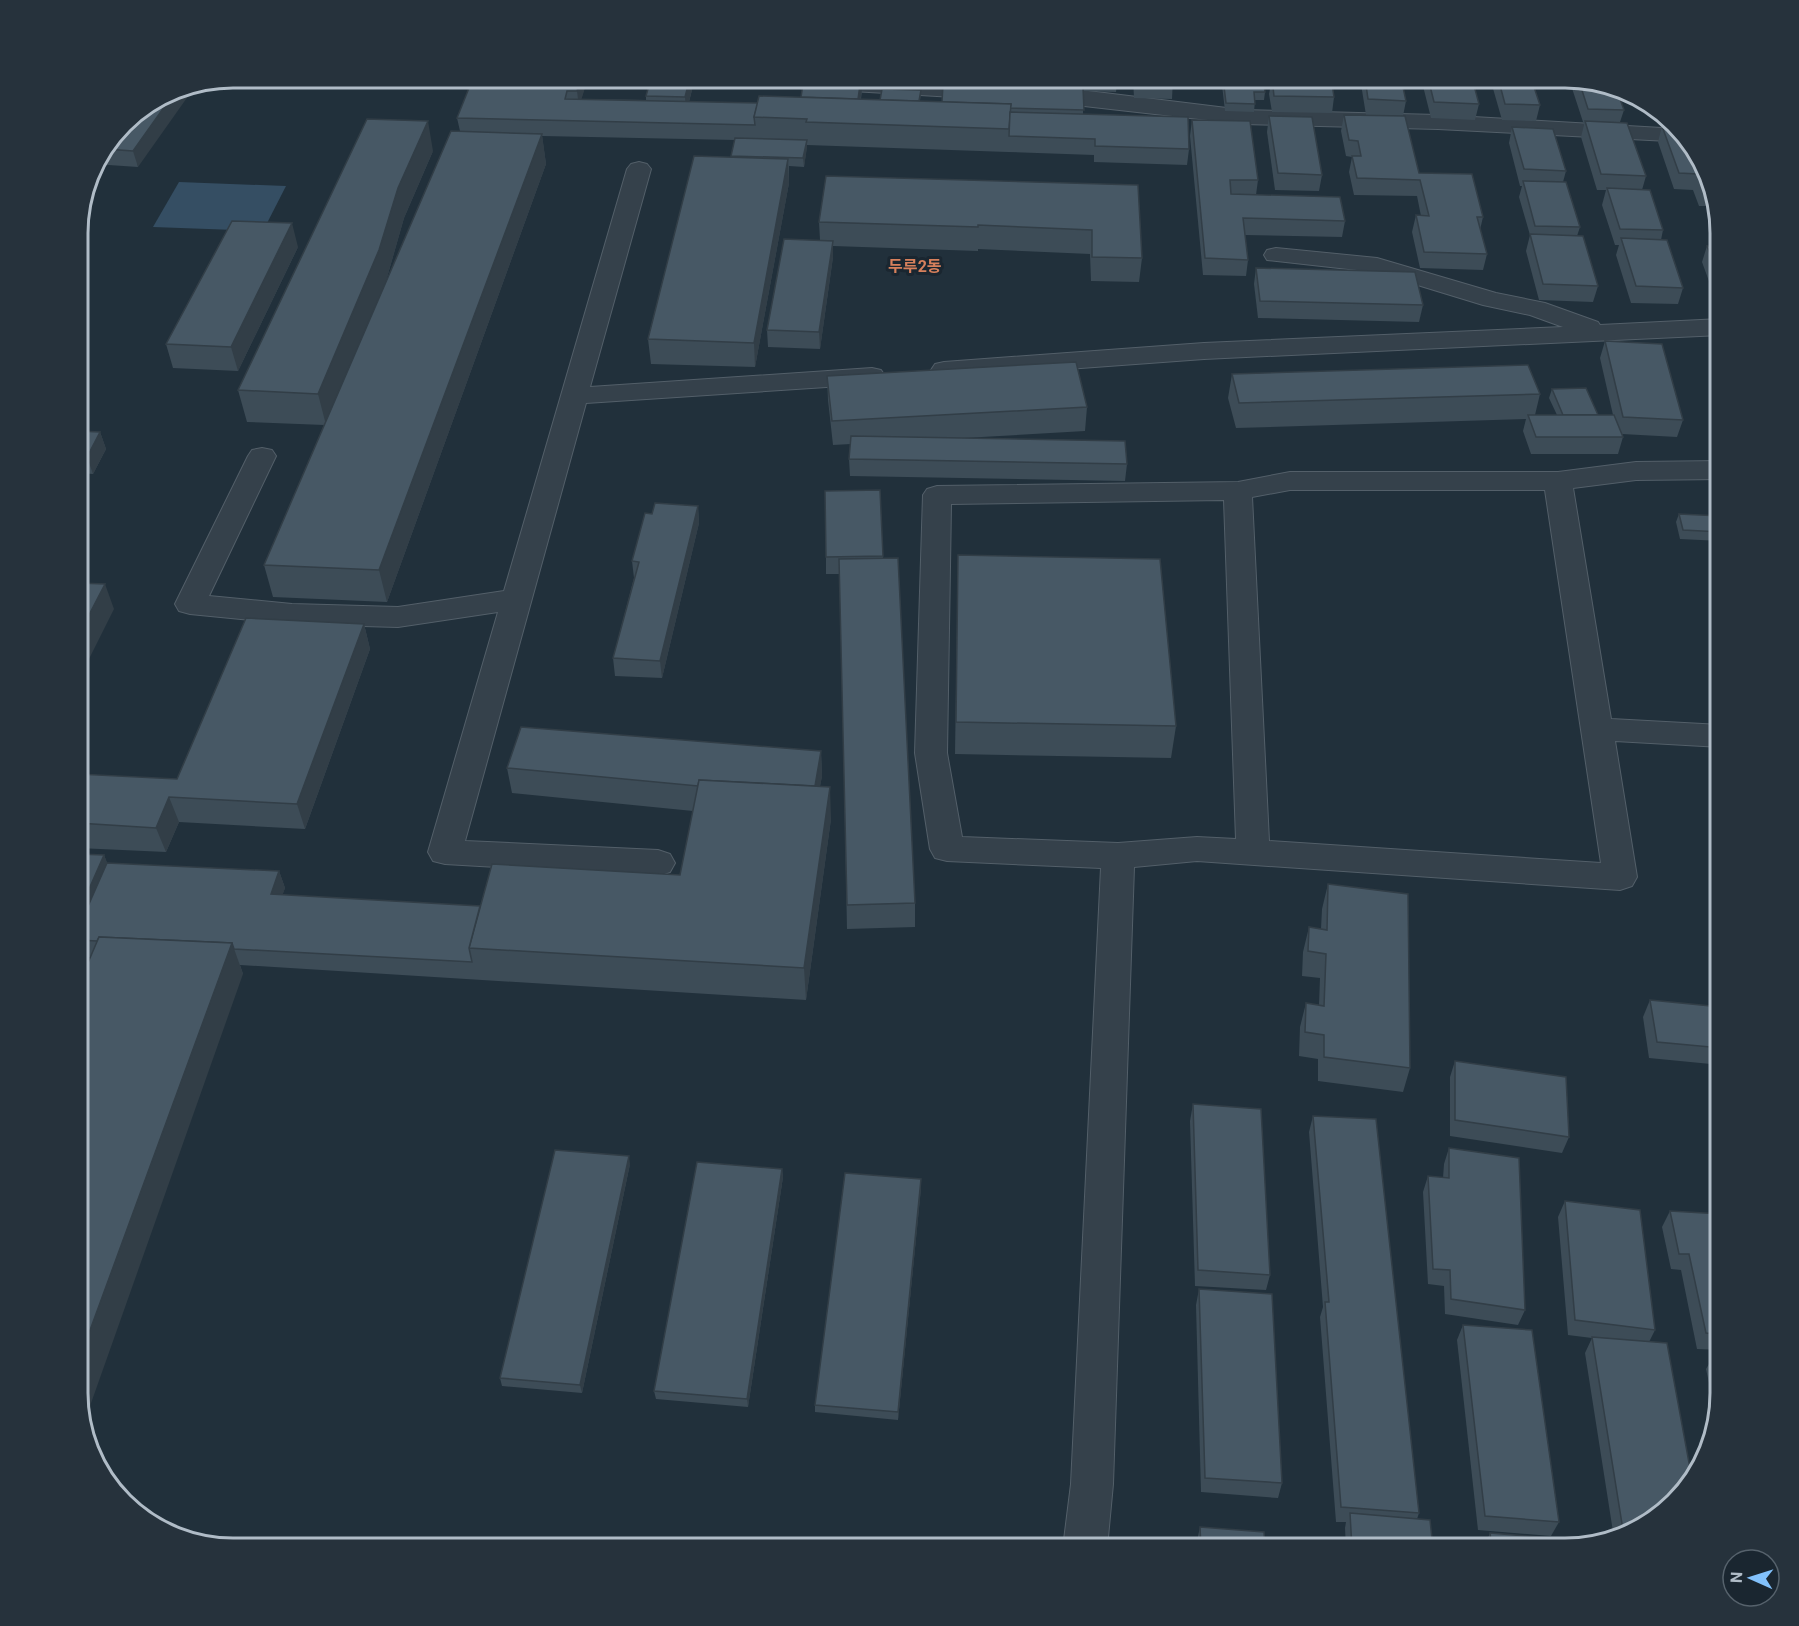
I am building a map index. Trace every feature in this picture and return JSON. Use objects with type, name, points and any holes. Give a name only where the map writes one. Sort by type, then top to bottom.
[{"type":"street","points":[[933,89],[1080,97],[1243,117],[1438,122],[1672,135]]},
{"type":"street","points":[[639,169],[445,852],[658,863]]},
{"type":"street","points":[[1276,255],[1377,265],[1492,300],[1536,309],[1604,332]]},
{"type":"street","points":[[575,396],[1204,351],[1710,327]]},
{"type":"street","points":[[262,456],[190,604],[292,614],[398,617],[517,599]]},
{"type":"street","points":[[1558,481],[1620,877],[1197,849],[1118,856],[947,849],[931,753],[937,495],[1238,491],[1290,481],[1558,481],[1636,471],[1710,470]]},
{"type":"street","points":[[1238,491],[1252,853]]},
{"type":"street","points":[[1597,729],[1710,735]]},
{"type":"street","points":[[1086,1538],[1092,1484],[1118,856]]},
{"type":"water","points":[[179,182],[286,186],[263,231],[153,227]]},
{"type":"building","points":[[469,89],[578,89],[577,91],[567,91],[565,99],[758,103],[754,117],[755,125],[457,118]]},
{"type":"building","points":[[648,89],[687,89],[685,97],[646,96]]},
{"type":"building","points":[[802,89],[859,89],[858,99],[801,97]]},
{"type":"building","points":[[882,89],[921,90],[919,101],[880,100]]},
{"type":"building","points":[[943,89],[1083,89],[1084,110],[1010,108],[1011,104],[942,102]]},
{"type":"building","points":[[1224,89],[1265,89],[1265,92],[1254,92],[1255,104],[1226,103]]},
{"type":"building","points":[[1273,89],[1333,89],[1334,97],[1274,96]]},
{"type":"building","points":[[1367,89],[1403,89],[1406,101],[1368,99]]},
{"type":"building","points":[[1431,89],[1475,89],[1479,104],[1434,102]]},
{"type":"building","points":[[1501,89],[1535,89],[1540,105],[1505,104]]},
{"type":"building","points":[[1582,90],[1603,93],[1620,100],[1624,110],[1588,109]]},
{"type":"building","points":[[759,96],[1011,104],[1009,129],[806,122],[807,119],[754,117]]},
{"type":"building","points":[[166,105],[133,151],[115,150],[138,124]]},
{"type":"building","points":[[1010,112],[1188,117],[1189,149],[1095,146],[1095,139],[1009,136]]},
{"type":"building","points":[[1344,115],[1405,116],[1419,173],[1472,174],[1483,217],[1477,217],[1487,254],[1424,252],[1416,215],[1429,216],[1420,180],[1357,178],[1352,156],[1361,156],[1358,141],[1349,140]]},
{"type":"building","points":[[1269,116],[1312,117],[1322,175],[1278,173]]},
{"type":"building","points":[[367,119],[428,121],[398,188],[379,250],[318,394],[238,390]]},
{"type":"building","points":[[1192,120],[1250,121],[1258,180],[1230,180],[1231,194],[1340,197],[1345,221],[1243,218],[1248,260],[1205,258]]},
{"type":"building","points":[[1585,121],[1627,123],[1646,176],[1601,174]]},
{"type":"building","points":[[1662,126],[1681,145],[1698,174],[1679,173]]},
{"type":"building","points":[[1512,127],[1553,129],[1566,171],[1524,169]]},
{"type":"building","points":[[451,131],[542,134],[379,570],[264,565]]},
{"type":"building","points":[[735,138],[807,140],[803,158],[731,156]]},
{"type":"building","points":[[694,156],[788,159],[754,343],[648,339]]},
{"type":"building","points":[[826,176],[1138,185],[1142,258],[1092,257],[1092,230],[819,222]]},
{"type":"building","points":[[1523,181],[1566,182],[1580,227],[1535,226]]},
{"type":"building","points":[[1607,188],[1650,190],[1663,230],[1620,229]]},
{"type":"building","points":[[232,221],[292,223],[231,347],[166,344]]},
{"type":"building","points":[[1530,234],[1583,236],[1598,286],[1543,284]]},
{"type":"building","points":[[1621,238],[1667,240],[1683,288],[1636,286]]},
{"type":"building","points":[[784,239],[833,241],[819,332],[767,330]]},
{"type":"building","points":[[1256,268],[1415,272],[1423,305],[1260,301]]},
{"type":"building","points":[[1605,341],[1662,344],[1683,420],[1623,417]]},
{"type":"building","points":[[1076,362],[1087,407],[832,421],[827,376]]},
{"type":"building","points":[[1528,365],[1540,394],[1239,403],[1232,374]]},
{"type":"building","points":[[1586,388],[1598,415],[1563,415],[1552,389]]},
{"type":"building","points":[[1528,415],[1614,415],[1623,437],[1536,437]]},
{"type":"building","points":[[89,432],[100,432],[89,453]]},
{"type":"building","points":[[851,436],[1125,441],[1127,464],[849,459]]},
{"type":"building","points":[[880,490],[883,556],[826,557],[825,491]]},
{"type":"building","points":[[655,503],[698,506],[660,661],[613,658],[639,562],[632,561],[645,513],[652,514]]},
{"type":"building","points":[[1679,514],[1710,515],[1710,531],[1683,530]]},
{"type":"building","points":[[958,555],[1160,559],[1176,726],[956,722]]},
{"type":"building","points":[[898,558],[915,903],[847,905],[839,559]]},
{"type":"building","points":[[89,583],[105,584],[89,615]]},
{"type":"building","points":[[246,618],[364,624],[297,804],[169,797],[156,828],[89,824],[89,775],[177,779]]},
{"type":"building","points":[[521,727],[821,751],[815,786],[699,780],[698,786],[507,768]]},
{"type":"building","points":[[699,780],[830,787],[804,968],[469,948],[492,864],[680,875]]},
{"type":"building","points":[[89,854],[104,855],[89,889]]},
{"type":"building","points":[[107,863],[279,871],[271,894],[480,906],[469,948],[472,962],[234,949],[232,943],[99,937],[97,941],[89,941],[89,904]]},
{"type":"building","points":[[1328,884],[1408,894],[1410,1068],[1324,1057],[1324,1035],[1305,1032],[1306,1003],[1324,1006],[1326,954],[1308,951],[1309,927],[1327,930]]},
{"type":"building","points":[[99,937],[232,943],[89,1333],[89,960]]},
{"type":"building","points":[[1650,1000],[1710,1006],[1710,1047],[1657,1042]]},
{"type":"building","points":[[1455,1061],[1566,1077],[1569,1137],[1455,1120]]},
{"type":"building","points":[[1193,1104],[1261,1109],[1270,1275],[1198,1270]]},
{"type":"building","points":[[1313,1116],[1376,1119],[1419,1513],[1341,1507],[1325,1302],[1329,1302]]},
{"type":"building","points":[[1449,1148],[1519,1158],[1525,1310],[1451,1299],[1450,1270],[1433,1269],[1428,1176],[1449,1178]]},
{"type":"building","points":[[555,1150],[629,1156],[580,1385],[500,1378]]},
{"type":"building","points":[[697,1162],[782,1169],[747,1399],[654,1391]]},
{"type":"building","points":[[845,1173],[921,1179],[898,1412],[815,1405]]},
{"type":"building","points":[[1565,1201],[1640,1210],[1655,1330],[1575,1320]]},
{"type":"building","points":[[1670,1211],[1710,1213],[1710,1333],[1706,1333],[1689,1254],[1679,1254]]},
{"type":"building","points":[[1199,1289],[1272,1294],[1282,1483],[1205,1478]]},
{"type":"building","points":[[1463,1325],[1532,1330],[1559,1522],[1485,1516]]},
{"type":"building","points":[[1592,1337],[1667,1343],[1690,1467],[1681,1481],[1661,1502],[1630,1523],[1622,1526]]},
{"type":"building","points":[[1350,1513],[1430,1520],[1432,1538],[1351,1538]]},
{"type":"building","points":[[1200,1527],[1264,1532],[1264,1538],[1201,1538]]},
{"type":"building","points":[[1490,1533],[1551,1538],[1491,1538]]},
{"type":"district","name":"두루2동","points":[[915,266]]}]
